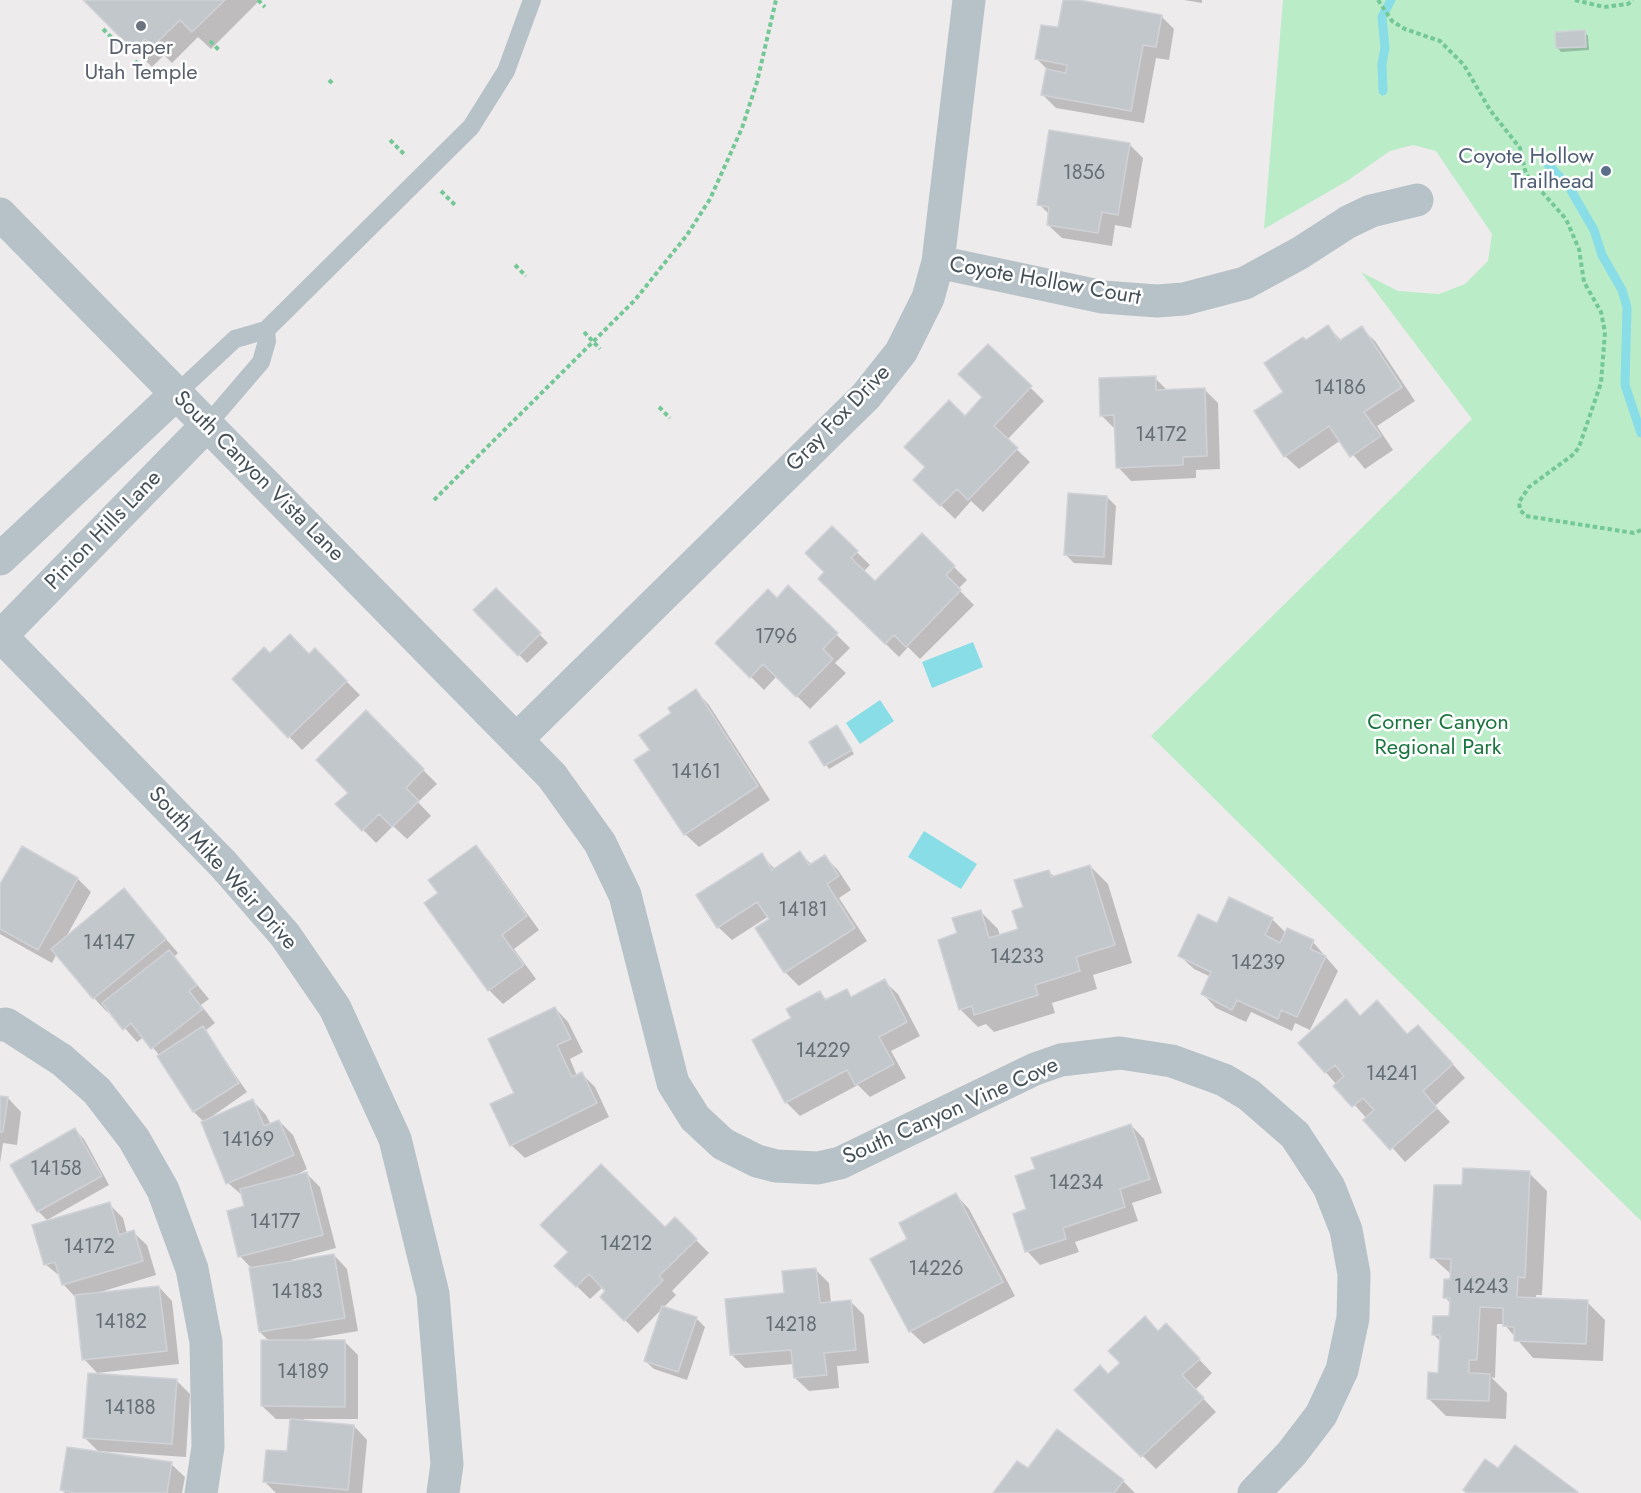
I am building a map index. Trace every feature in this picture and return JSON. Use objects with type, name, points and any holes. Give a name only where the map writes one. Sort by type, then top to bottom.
[{"type":"street","name":"Gray Fox Drive","points":[[518,738],[866,396],[901,352],[928,298],[938,262],[969,0]]},
{"type":"street","name":"Coyote Hollow Court","points":[[938,262],[1103,297],[1157,301],[1184,299],[1245,283],[1300,253],[1348,222],[1371,211],[1417,200]]},
{"type":"street","name":"South Canyon Vista Lane","points":[[0,214],[518,738]]},
{"type":"street","points":[[0,559],[176,394]]},
{"type":"street","name":"Pinion Hills Lane","points":[[0,636],[207,425]]},
{"type":"street","name":"South Mike Weir Drive","points":[[0,636],[224,865],[285,934],[335,1008],[395,1139],[433,1294],[447,1464],[443,1493]]},
{"type":"street","name":"South Canyon Vine Cove","points":[[518,738],[584,816],[615,870],[633,921],[666,1063],[683,1101],[708,1132],[739,1154],[757,1161],[786,1167],[818,1168],[840,1163],[1035,1069],[1061,1060],[1120,1053],[1172,1061],[1224,1080],[1250,1095],[1295,1135],[1329,1187],[1346,1230],[1354,1274],[1353,1318],[1342,1370],[1321,1415],[1292,1453],[1254,1493]]},
{"type":"street","points":[[0,1025],[6,1024],[62,1060],[97,1090],[134,1139],[163,1190],[192,1269],[206,1342],[208,1447],[201,1493]]},
{"type":"lane","points":[[176,394],[235,339],[266,330],[471,127],[506,70],[532,0]]},
{"type":"lane","points":[[207,425],[261,362],[267,341],[266,330]]},
{"type":"path","points":[[258,0],[265,7]]},
{"type":"path","points":[[434,500],[635,300],[661,269],[710,199],[742,128],[754,91],[776,0]]},
{"type":"path","points":[[1378,0],[1392,21],[1405,29],[1440,41],[1464,65],[1490,110],[1520,148],[1526,174],[1566,219],[1580,249],[1584,282],[1601,312],[1605,332],[1601,383],[1579,447],[1574,454],[1529,487],[1519,502],[1520,510],[1526,516],[1634,532],[1641,530]]},
{"type":"path","points":[[1575,0],[1604,7],[1628,4],[1633,0]]},
{"type":"path","points":[[103,29],[119,45]]},
{"type":"path","points":[[210,41],[219,50]]},
{"type":"path","points":[[135,61],[152,77]]},
{"type":"path","points":[[390,140],[410,160]]},
{"type":"path","points":[[439,189],[456,206]]},
{"type":"path","points":[[515,265],[526,276]]},
{"type":"path","points":[[584,332],[600,349]]},
{"type":"path","points":[[659,407],[670,418]]},
{"type":"green space","name":"Corner Canyon Regional Park","points":[[1283,0],[1641,0],[1641,1221],[1151,736],[1472,419],[1361,272],[1398,291],[1439,294],[1465,284],[1488,261],[1492,234],[1436,151],[1413,145],[1390,151],[1347,181],[1264,229]]},
{"type":"water","points":[[973,642],[983,667],[932,688],[922,662]]},
{"type":"water","points":[[880,700],[894,721],[860,744],[846,723]]},
{"type":"water","points":[[924,831],[977,864],[961,889],[908,857]]},
{"type":"building","name":"Draper Utah Temple","points":[[83,0],[225,0],[192,32],[180,20],[153,46],[145,39],[133,50]]},
{"type":"building","points":[[1063,0],[1079,0],[1162,15],[1156,47],[1143,45],[1131,111],[1041,95],[1046,69],[1066,73],[1067,65],[1035,59],[1041,25],[1058,27]]},
{"type":"building","points":[[1585,30],[1586,47],[1556,48],[1555,32]]},
{"type":"building","points":[[1049,130],[1130,143],[1118,215],[1102,212],[1098,233],[1047,225],[1049,207],[1037,205]]},
{"type":"building","points":[[1328,325],[1339,341],[1362,326],[1402,387],[1364,412],[1381,436],[1350,457],[1329,426],[1284,457],[1254,411],[1283,392],[1264,363],[1303,337],[1306,340]]},
{"type":"building","points":[[988,344],[1032,386],[994,426],[1018,448],[968,500],[957,489],[940,506],[913,480],[925,467],[904,447],[949,400],[965,416],[982,397],[958,374]]},
{"type":"building","points":[[1156,376],[1156,390],[1205,388],[1207,456],[1183,457],[1183,465],[1116,468],[1114,415],[1100,416],[1099,378]]},
{"type":"building","points":[[1068,493],[1107,496],[1104,557],[1064,555]]},
{"type":"building","points":[[832,526],[858,551],[851,558],[875,581],[922,533],[955,566],[946,575],[961,590],[906,647],[894,635],[885,644],[818,579],[824,572],[805,553]]},
{"type":"building","points":[[788,585],[838,633],[823,649],[833,659],[796,697],[763,664],[750,678],[715,643],[768,589],[777,598]]},
{"type":"building","points":[[496,588],[541,633],[518,656],[473,610]]},
{"type":"building","points":[[290,634],[309,654],[315,648],[347,681],[288,738],[232,679],[264,647],[270,653]]},
{"type":"building","points":[[696,689],[758,786],[684,835],[634,760],[650,750],[639,735],[671,713],[668,708]]},
{"type":"building","points":[[366,710],[424,769],[406,788],[419,801],[392,827],[379,814],[362,831],[335,804],[348,793],[316,760]]},
{"type":"building","points":[[837,725],[852,750],[824,766],[809,742]]},
{"type":"building","points":[[476,845],[527,916],[502,935],[524,965],[488,991],[424,903],[438,893],[428,880]]},
{"type":"building","points":[[22,846],[78,878],[38,950],[0,929],[0,884]]},
{"type":"building","points":[[800,851],[809,865],[825,855],[839,876],[827,884],[855,928],[784,973],[755,928],[769,919],[757,902],[717,928],[696,895],[762,853],[772,870]]},
{"type":"building","points":[[1090,865],[1115,945],[1076,957],[1080,971],[1035,985],[1038,995],[974,1015],[972,1006],[959,1010],[938,940],[957,933],[952,918],[981,910],[989,938],[1018,929],[1012,911],[1023,907],[1014,880],[1049,870],[1051,877]]},
{"type":"building","points":[[124,888],[166,939],[93,999],[51,949]]},
{"type":"building","points":[[1229,897],[1273,918],[1265,935],[1280,943],[1287,928],[1314,940],[1310,949],[1326,956],[1297,1017],[1281,1010],[1278,1019],[1237,1000],[1232,1010],[1201,994],[1211,972],[1178,956],[1198,914],[1217,923]]},
{"type":"building","points":[[169,950],[197,985],[189,991],[203,1009],[151,1049],[131,1023],[123,1030],[102,1003]]},
{"type":"building","points":[[885,979],[907,1022],[879,1037],[894,1064],[855,1085],[847,1070],[785,1103],[752,1040],[791,1018],[786,1009],[820,991],[825,1000],[847,989],[851,997]]},
{"type":"building","points":[[1346,999],[1360,1016],[1377,1000],[1407,1034],[1418,1025],[1453,1064],[1423,1091],[1437,1108],[1390,1150],[1363,1120],[1374,1110],[1363,1098],[1352,1107],[1333,1086],[1344,1076],[1335,1065],[1325,1073],[1298,1043]]},
{"type":"building","points":[[555,1007],[571,1039],[557,1045],[572,1077],[582,1072],[597,1103],[510,1146],[490,1104],[514,1093],[488,1039]]},
{"type":"building","points":[[203,1026],[239,1083],[193,1112],[157,1056]]},
{"type":"building","points":[[0,1096],[8,1097],[3,1132],[0,1132]]},
{"type":"building","points":[[253,1099],[264,1126],[279,1120],[294,1155],[226,1184],[201,1122]]},
{"type":"building","points":[[1131,1124],[1150,1179],[1120,1189],[1125,1207],[1063,1228],[1066,1239],[1025,1252],[1013,1214],[1026,1209],[1015,1176],[1035,1169],[1031,1158]]},
{"type":"building","points":[[75,1128],[102,1176],[37,1212],[10,1165]]},
{"type":"building","points":[[601,1164],[665,1227],[675,1217],[697,1239],[659,1276],[663,1280],[624,1321],[600,1297],[605,1291],[589,1274],[576,1287],[554,1266],[568,1252],[540,1225]]},
{"type":"building","points":[[1463,1168],[1530,1171],[1525,1278],[1518,1277],[1517,1297],[1588,1300],[1586,1344],[1514,1341],[1514,1327],[1503,1326],[1503,1308],[1480,1307],[1477,1360],[1469,1360],[1469,1373],[1490,1374],[1489,1401],[1427,1399],[1428,1372],[1438,1373],[1440,1335],[1432,1335],[1433,1316],[1449,1316],[1450,1298],[1443,1298],[1444,1279],[1450,1279],[1451,1259],[1430,1258],[1434,1185],[1462,1185]]},
{"type":"building","points":[[307,1172],[323,1235],[238,1257],[227,1211],[244,1206],[240,1189]]},
{"type":"building","points":[[956,1193],[1003,1282],[909,1332],[870,1259],[907,1239],[899,1223]]},
{"type":"building","points":[[110,1202],[119,1235],[134,1230],[143,1261],[62,1285],[55,1262],[44,1265],[32,1225]]},
{"type":"building","points":[[334,1254],[345,1318],[259,1332],[249,1268]]},
{"type":"building","points":[[816,1268],[820,1303],[851,1300],[856,1350],[824,1353],[827,1375],[794,1378],[791,1350],[730,1355],[725,1299],[784,1293],[782,1271]]},
{"type":"building","points":[[159,1286],[167,1351],[82,1360],[75,1295]]},
{"type":"building","points":[[662,1306],[697,1317],[678,1372],[644,1361]]},
{"type":"building","points":[[1145,1316],[1158,1331],[1166,1323],[1200,1359],[1182,1375],[1204,1398],[1141,1457],[1074,1390],[1100,1365],[1108,1374],[1120,1363],[1108,1351]]},
{"type":"building","points":[[261,1340],[345,1340],[345,1407],[261,1406]]},
{"type":"building","points":[[88,1373],[177,1379],[172,1444],[83,1438]]},
{"type":"building","points":[[290,1419],[354,1425],[348,1490],[263,1482],[266,1450],[287,1451]]},
{"type":"building","points":[[1057,1429],[1124,1480],[1114,1493],[993,1493],[1017,1461],[1028,1468]]},
{"type":"building","points":[[1515,1445],[1578,1492],[1467,1493],[1463,1490],[1485,1459],[1498,1468]]},
{"type":"building","points":[[67,1447],[172,1462],[167,1493],[75,1493],[60,1490]]},
{"type":"waterway","points":[[1383,91],[1382,64],[1385,48],[1382,17],[1391,0]]},
{"type":"waterway","points":[[1545,161],[1569,187],[1594,230],[1602,255],[1622,290],[1627,307],[1625,385],[1641,433]]},
{"type":"place","name":"Draper Utah Temple","points":[[141,26]]},
{"type":"place","name":"Coyote Hollow Trailhead","points":[[1606,171]]}]
